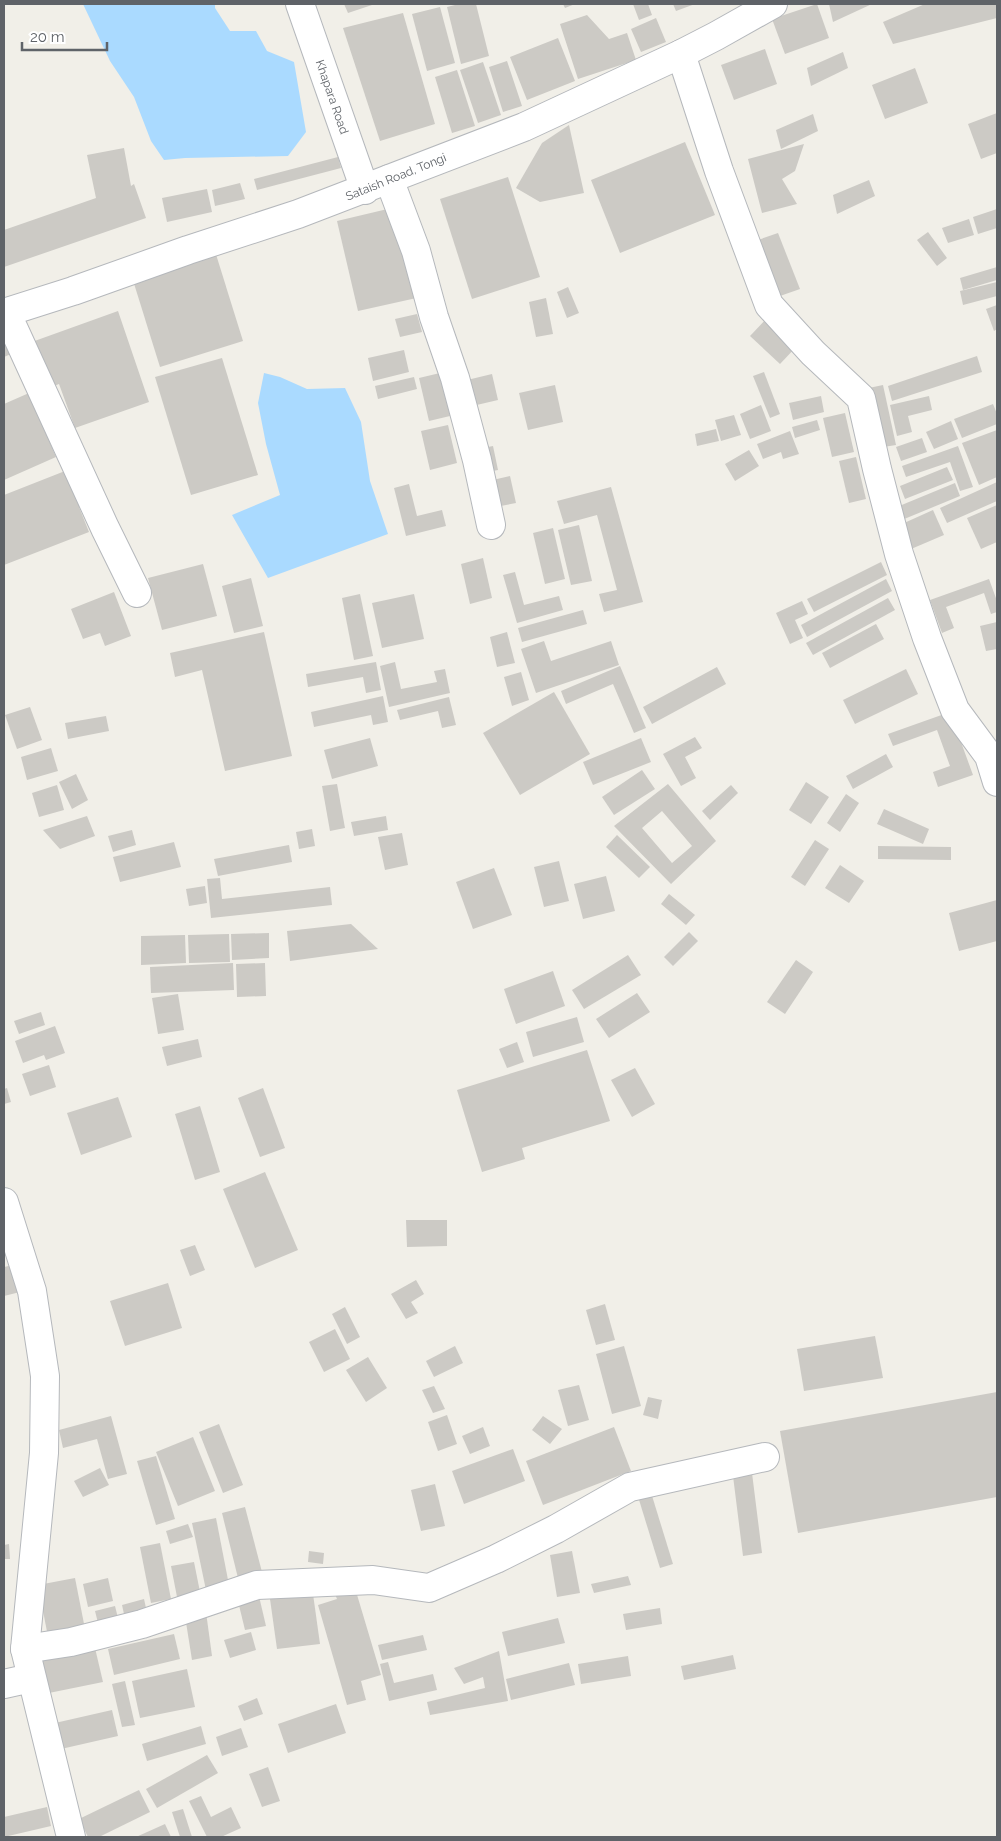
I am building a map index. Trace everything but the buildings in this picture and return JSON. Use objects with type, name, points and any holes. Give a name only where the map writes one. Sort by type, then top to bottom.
[{"type":"street","name":"Khapara Road","points":[[300,4],[377,185],[416,251],[434,317],[455,378],[478,460],[491,525]]},
{"type":"street","name":"Sataish Road, Tongi","points":[[5,312],[73,291],[377,185],[524,126],[681,54],[773,4]]},
{"type":"street","points":[[681,54],[726,189],[769,305],[812,353],[861,398],[899,554],[927,638],[955,710],[989,756],[997,782]]},
{"type":"street","points":[[5,312],[137,593]]},
{"type":"street","points":[[4,1202],[32,1290],[45,1376],[44,1453],[25,1649],[71,1837]]},
{"type":"street","points":[[25,1649],[71,1642],[142,1624],[256,1585],[373,1580],[429,1588],[496,1560],[630,1487],[765,1457]]},
{"type":"street","points":[[4,1684],[31,1678]]},
{"type":"water","points":[[83,4],[215,4],[215,8],[230,31],[256,31],[267,51],[294,62],[306,132],[288,156],[164,160],[151,141],[134,97],[110,61]]},
{"type":"water","points":[[264,373],[280,377],[307,389],[345,388],[361,422],[370,481],[388,534],[268,578],[232,515],[280,495],[266,444],[258,403]]}]
